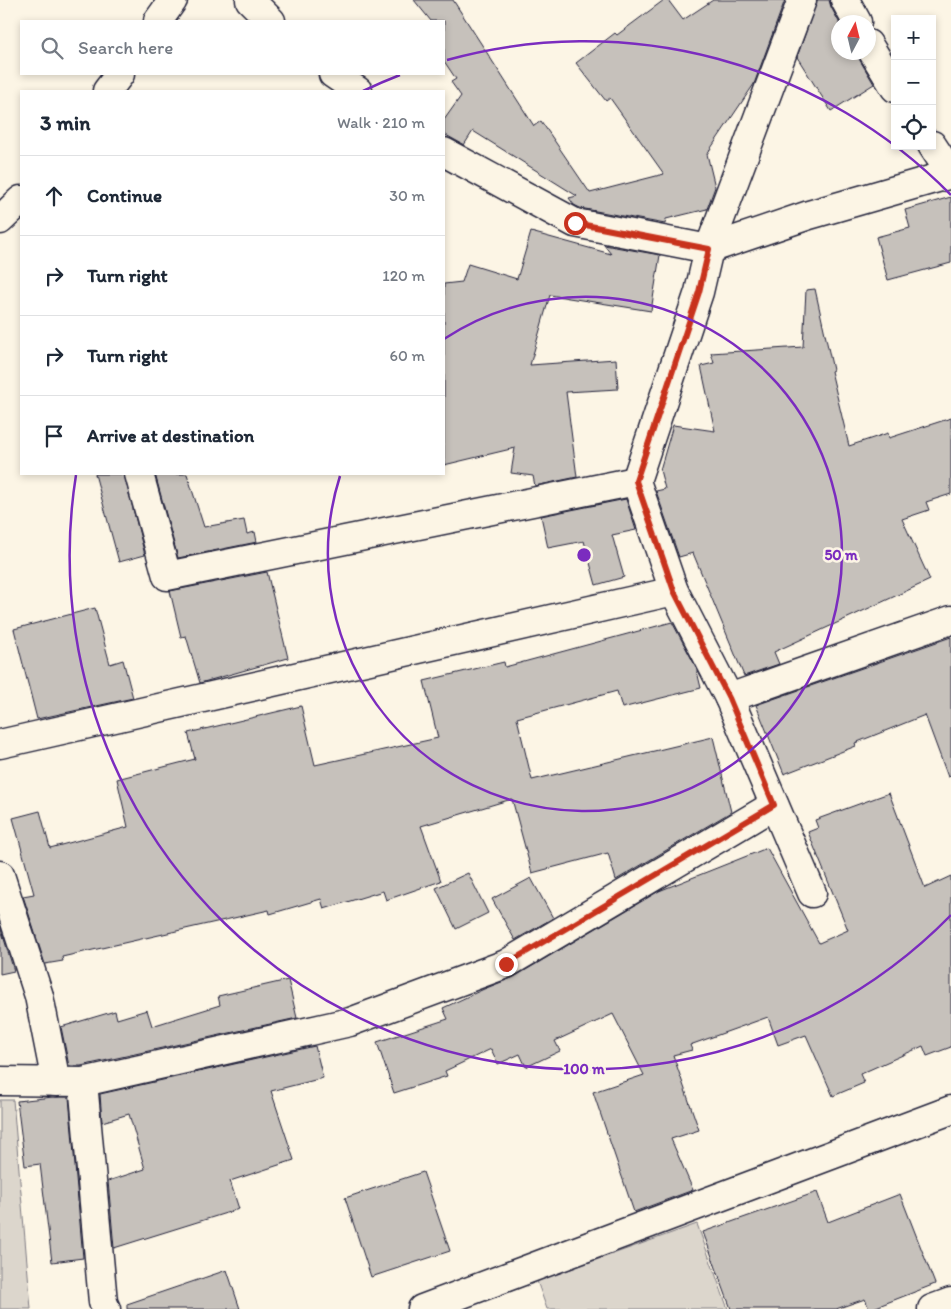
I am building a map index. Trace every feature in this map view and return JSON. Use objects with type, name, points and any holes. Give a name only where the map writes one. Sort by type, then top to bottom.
[{"type":"street","points":[[159,20],[173,0]]},
{"type":"street","points":[[250,0],[270,20]]},
{"type":"street","points":[[802,0],[709,249],[699,292],[636,481],[674,591],[729,698],[812,892]]},
{"type":"street","points":[[845,0],[853,15]]},
{"type":"street","points":[[876,57],[891,81]]},
{"type":"street","points":[[108,90],[119,75]]},
{"type":"street","points":[[334,75],[357,90]]},
{"type":"street","points":[[445,153],[575,223],[709,249],[809,215],[951,174],[935,150]]},
{"type":"street","points":[[0,220],[20,201]]},
{"type":"street","points":[[139,475],[167,576],[636,481]]},
{"type":"street","points":[[0,744],[674,591]]},
{"type":"street","points":[[729,698],[951,620]]},
{"type":"street","points":[[0,1081],[83,1082],[350,1022],[506,964],[774,805]]},
{"type":"street","points":[[0,875],[39,996],[56,1082]]},
{"type":"street","points":[[83,1082],[103,1302],[106,1309]]},
{"type":"street","points":[[422,1309],[951,1110]]},
{"type":"street","points":[[932,1309],[951,1302]]},
{"type":"shaded area","points":[[0,1100],[13,1100],[31,1309],[0,1309]]},
{"type":"shaded area","points":[[697,1224],[728,1309],[547,1309],[537,1281]]},
{"type":"building","points":[[414,0],[453,0],[534,126],[541,121],[590,193],[664,174],[610,98],[606,101],[576,63],[615,33],[617,35],[664,0],[668,0],[683,20],[713,0],[785,0],[754,84],[707,154],[715,187],[707,209],[666,219],[665,224],[580,208],[574,205],[569,198],[577,196],[473,131],[464,145],[445,135],[445,119],[461,96],[451,82],[456,79],[445,62],[445,20],[430,20]]},
{"type":"building","points":[[817,0],[829,0],[835,15],[831,15],[831,60],[860,60],[874,84],[831,111],[797,57]]},
{"type":"building","points":[[951,197],[951,263],[888,280],[876,237],[910,228],[905,210]]},
{"type":"building","points":[[531,232],[611,254],[604,245],[660,255],[651,311],[550,295],[530,365],[616,359],[618,389],[566,392],[577,477],[535,486],[533,476],[511,473],[515,448],[445,465],[445,284],[462,282],[468,264],[517,279]]},
{"type":"building","points":[[815,289],[833,370],[831,371],[849,446],[888,433],[889,438],[951,418],[951,494],[926,502],[929,510],[902,519],[930,580],[774,652],[779,664],[744,676],[693,553],[679,557],[656,491],[665,489],[660,470],[673,425],[715,431],[701,366],[714,363],[711,353],[803,347],[806,290]]},
{"type":"building","points":[[95,475],[124,475],[145,555],[119,562]]},
{"type":"building","points":[[155,475],[187,475],[204,527],[244,520],[247,534],[255,532],[257,542],[178,558]]},
{"type":"building","points":[[626,499],[636,530],[612,535],[624,577],[596,585],[584,541],[548,548],[541,516]]},
{"type":"building","points":[[267,572],[288,658],[200,683],[186,636],[181,637],[170,591]]},
{"type":"building","points":[[95,608],[110,664],[123,660],[133,698],[37,719],[14,629]]},
{"type":"building","points":[[672,622],[696,667],[701,688],[622,708],[617,691],[517,718],[532,780],[713,737],[731,812],[616,880],[608,853],[532,873],[512,799],[421,826],[441,881],[386,900],[383,891],[324,909],[321,899],[270,914],[269,910],[62,957],[63,961],[45,964],[23,896],[34,894],[13,818],[40,811],[50,848],[128,827],[117,779],[195,759],[188,733],[301,706],[315,765],[438,738],[424,681],[504,662],[505,667]]},
{"type":"building","points":[[951,637],[951,776],[948,777],[925,715],[855,743],[856,746],[784,774],[756,705]]},
{"type":"building","points":[[889,793],[925,888],[951,876],[951,1047],[927,1056],[923,1046],[860,1074],[864,1083],[833,1096],[806,1035],[778,1045],[768,1017],[690,1045],[692,1050],[673,1055],[699,1130],[671,1139],[693,1190],[634,1212],[593,1092],[644,1075],[613,1014],[555,1041],[560,1051],[526,1067],[520,1054],[498,1064],[491,1049],[445,1071],[447,1076],[394,1093],[377,1042],[448,1019],[443,1008],[514,977],[659,891],[767,848],[819,943],[848,930],[808,832],[818,828],[815,820]]},
{"type":"building","points":[[468,873],[488,913],[456,929],[436,888]]},
{"type":"building","points":[[531,878],[553,918],[515,940],[492,899]]},
{"type":"building","points":[[0,926],[14,971],[0,974]]},
{"type":"building","points":[[288,980],[297,1018],[81,1066],[69,1066],[61,1027],[115,1011],[117,1019],[147,1010],[152,1026],[220,1005],[218,996]]},
{"type":"building","points":[[315,1046],[323,1078],[271,1091],[294,1160],[230,1181],[239,1209],[114,1248],[108,1181],[145,1169],[129,1114],[102,1122],[100,1094]]},
{"type":"building","points":[[69,1097],[83,1258],[52,1262],[40,1164],[25,1166],[17,1101]]},
{"type":"building","points":[[423,1172],[450,1251],[371,1277],[345,1198]]},
{"type":"building","points":[[817,1192],[828,1222],[900,1194],[935,1284],[871,1309],[869,1309],[865,1299],[836,1309],[731,1309],[703,1232]]},
{"type":"building","points":[[227,1270],[240,1309],[127,1309],[127,1304]]},
{"type":"route","points":[[506,964],[774,805],[729,698],[674,591],[636,481],[699,292],[709,249],[575,223]]}]
